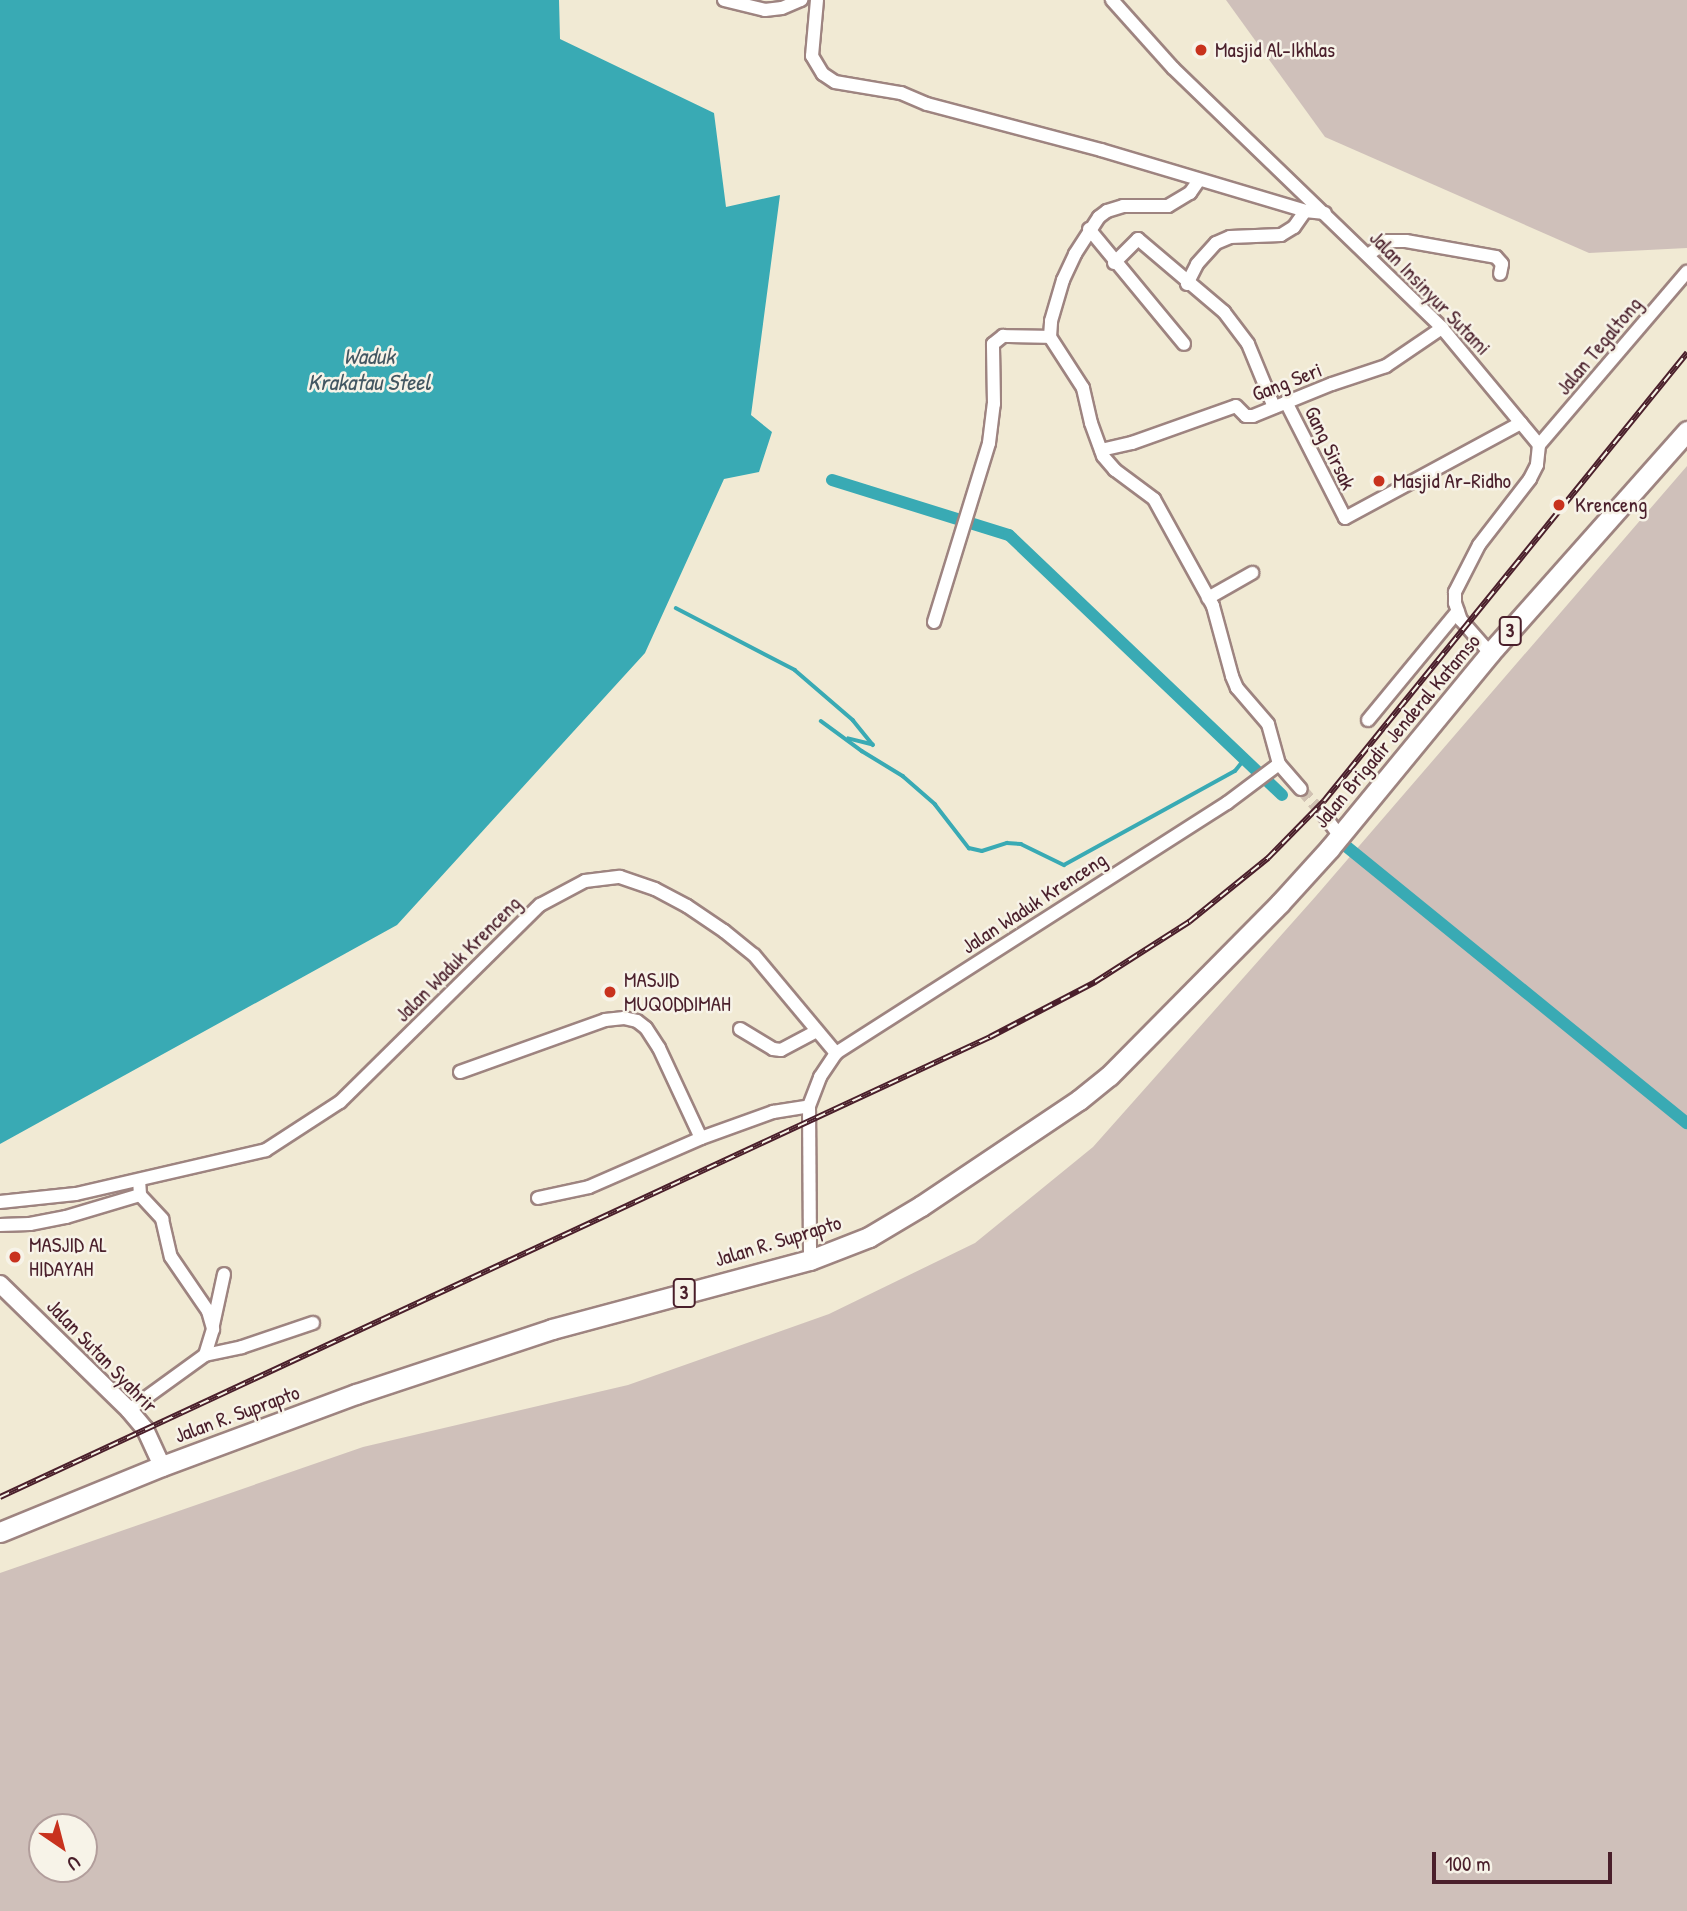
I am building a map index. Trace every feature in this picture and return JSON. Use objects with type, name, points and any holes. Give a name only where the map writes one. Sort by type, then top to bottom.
[{"type":"highway","name":"Jalan Brigadir Jenderal Katamso","points":[[1280,902],[1336,840],[1490,653],[1687,431]]},
{"type":"highway","name":"Jalan R. Suprapto","points":[[0,1532],[162,1466],[356,1394],[552,1329],[810,1259],[869,1237],[1079,1100],[1109,1076],[1280,902]]},
{"type":"street","points":[[724,0],[765,10],[782,8],[801,0]]},
{"type":"street","points":[[817,0],[812,56],[823,74],[835,82],[901,93],[927,104],[1305,211],[1325,213]]},
{"type":"street","name":"Jalan Insinyur Sutami","points":[[1112,0],[1173,68],[1442,328],[1539,445]]},
{"type":"street","points":[[1199,180],[1190,193],[1177,202],[1158,207],[1133,205],[1114,208],[1089,229],[1063,279],[1051,321],[1050,337],[1083,388],[1101,450],[1115,470],[1154,499],[1208,598],[1221,630],[1237,688],[1268,724],[1279,764],[1301,789]]},
{"type":"street","points":[[1187,284],[1197,264],[1216,243],[1230,237],[1281,235],[1294,227],[1305,211]]},
{"type":"street","points":[[1089,229],[1114,263],[1184,344]]},
{"type":"street","points":[[1114,263],[1138,239],[1234,323],[1280,405]]},
{"type":"street","points":[[1368,255],[1387,240],[1406,240],[1496,257],[1502,264],[1500,274]]},
{"type":"street","name":"Jalan Tegaltong","points":[[1539,445],[1687,272]]},
{"type":"street","name":"Gang Seri","points":[[1101,450],[1132,443],[1236,406],[1248,417],[1386,366],[1442,328]]},
{"type":"street","points":[[934,622],[980,476],[994,413],[993,344],[1003,336],[1050,337]]},
{"type":"street","name":"Gang Sirsak","points":[[1280,405],[1345,518],[1521,423]]},
{"type":"street","points":[[1490,653],[1461,620],[1455,592],[1467,563],[1530,480],[1537,465],[1539,445]]},
{"type":"street","points":[[1208,598],[1252,573]]},
{"type":"street","points":[[1368,720],[1458,611]]},
{"type":"street","name":"Jalan Waduk Krenceng","points":[[0,1202],[76,1194],[266,1150],[340,1102],[540,905],[585,881],[620,877],[655,889],[687,906],[754,955],[836,1053],[1254,783],[1279,764]]},
{"type":"street","points":[[1324,815],[1336,840]]},
{"type":"street","points":[[460,1072],[605,1020],[624,1018],[637,1021],[646,1028],[659,1048],[701,1138]]},
{"type":"street","points":[[740,1028],[773,1049],[781,1050],[816,1031]]},
{"type":"street","points":[[810,1259],[809,1106],[820,1077],[836,1053]]},
{"type":"street","points":[[538,1198],[589,1186],[701,1138],[773,1112],[809,1106]]},
{"type":"street","points":[[139,1180],[140,1195],[162,1219],[171,1257],[205,1304],[213,1329]]},
{"type":"street","points":[[0,1225],[30,1224],[66,1217],[140,1195]]},
{"type":"street","points":[[205,1355],[224,1275]]},
{"type":"street","name":"Jalan Sutan Syahrir","points":[[1,1286],[129,1410],[145,1429],[162,1466]]},
{"type":"street","points":[[129,1410],[205,1355],[313,1323]]},
{"type":"shaded area","points":[[1226,0],[1687,0],[1687,248],[1589,253],[1325,137]]},
{"type":"shaded area","points":[[1687,466],[1687,1911],[0,1911],[0,1573],[363,1447],[628,1385],[829,1314],[975,1243],[1093,1147],[1316,896]]},
{"type":"water","name":"Waduk Krakatau Steel","points":[[0,0],[559,0],[560,39],[714,113],[726,207],[780,195],[751,415],[772,432],[759,472],[724,479],[645,653],[397,925],[0,1144]]},
{"type":"waterway","points":[[832,480],[1009,535],[1282,795]]},
{"type":"waterway","points":[[676,608],[795,670],[853,720],[873,745],[849,739]]},
{"type":"waterway","points":[[821,721],[903,776],[935,804],[969,848],[982,851],[1007,843],[1021,844],[1064,865],[1235,771],[1244,760]]},
{"type":"waterway","points":[[1347,847],[1687,1123]]},
{"type":"tunnel","points":[[1301,789],[1324,815]]},
{"type":"railway","points":[[0,1497],[990,1037],[1095,982],[1189,922],[1268,858],[1324,801],[1687,353]]},
{"type":"place","name":"Masjid Al-Ikhlas","points":[[1201,50]]},
{"type":"place","name":"Masjid Ar-Ridho","points":[[1379,481]]},
{"type":"place","name":"Krenceng","points":[[1559,505]]},
{"type":"place","name":"MASJID MUQODDIMAH","points":[[610,992]]},
{"type":"place","name":"MASJID AL HIDAYAH","points":[[15,1257]]}]
